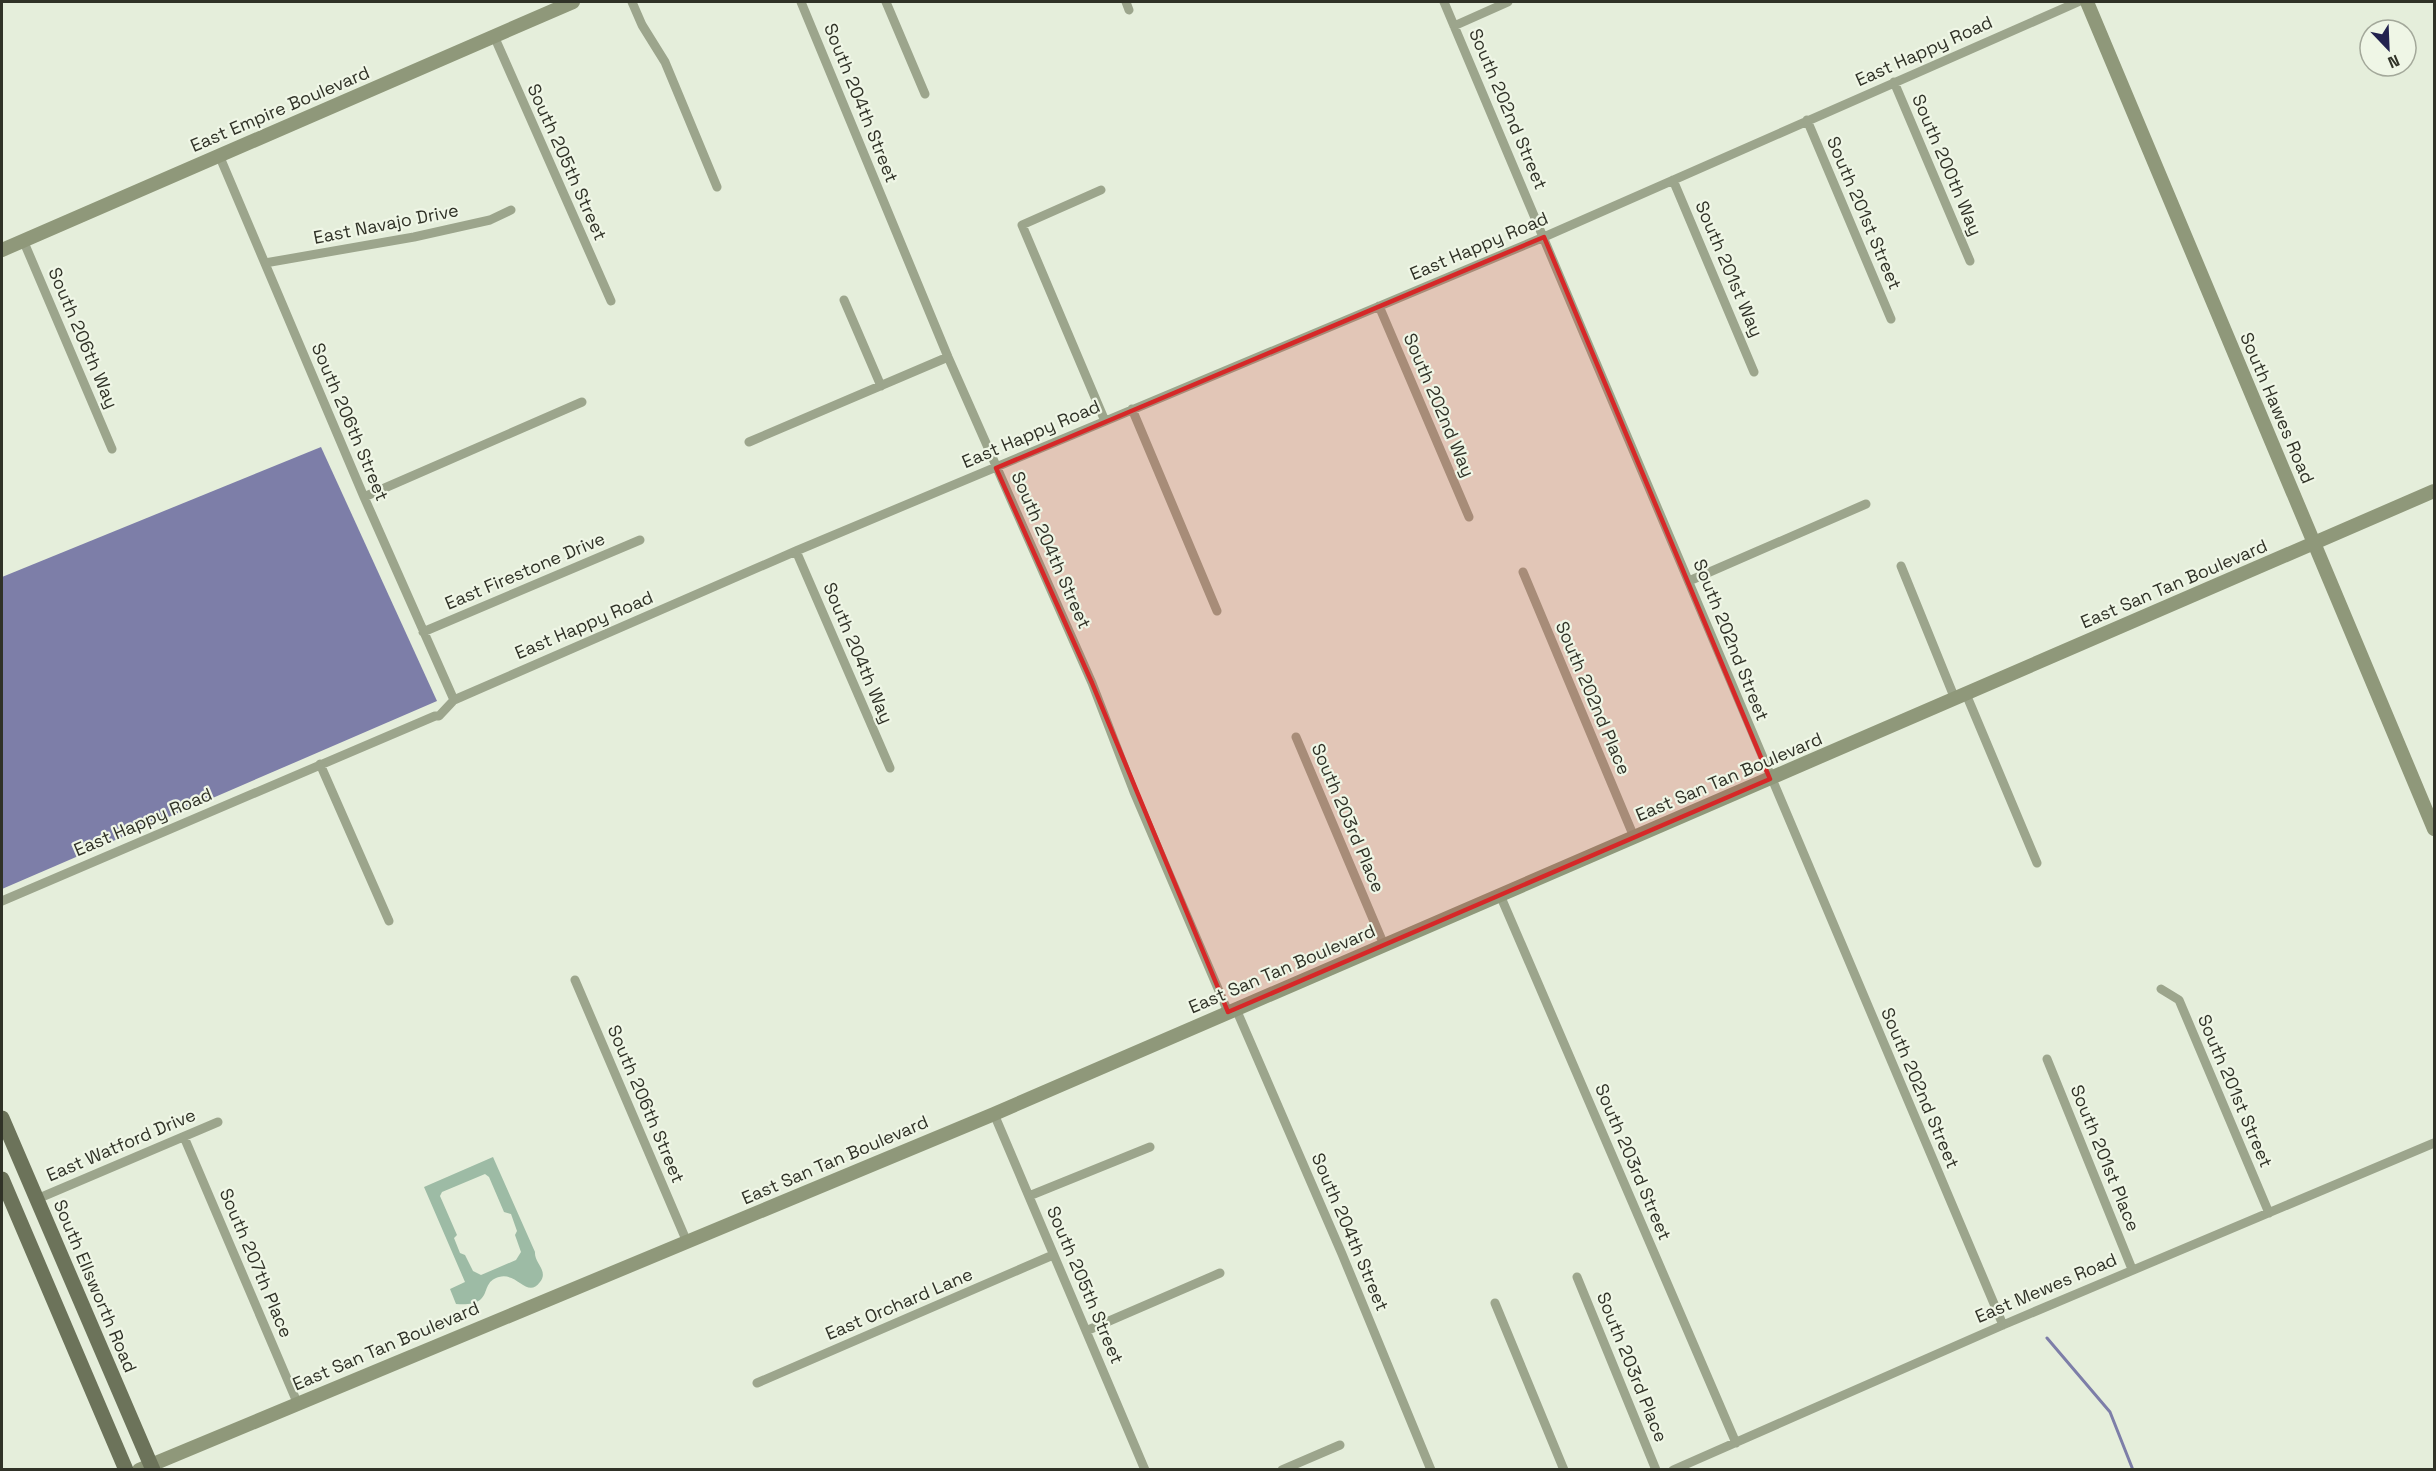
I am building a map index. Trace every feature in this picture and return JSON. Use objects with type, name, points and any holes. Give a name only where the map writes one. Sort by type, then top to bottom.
[{"type":"main road","name":"South Ellsworth Road","points":[[2,1118],[148,1468]]},
{"type":"main road","points":[[2,1179],[126,1470]]},
{"type":"street","name":"East Empire Boulevard","points":[[2,250],[573,2]]},
{"type":"street","points":[[632,2],[642,25],[665,62],[717,186]]},
{"type":"street","name":"South 204th Street","points":[[801,2],[948,357],[1092,683],[1134,792],[1342,1254],[1431,1470]]},
{"type":"street","points":[[886,2],[925,94]]},
{"type":"street","name":"South 202nd Street","points":[[1444,2],[1689,581],[1770,779],[2003,1325]]},
{"type":"street","points":[[1454,26],[1508,2]]},
{"type":"street","name":"East Happy Road","points":[[2,901],[320,764],[439,716],[454,700],[796,551],[1544,237],[2078,2]]},
{"type":"street","name":"South Hawes Road","points":[[2086,2],[2434,829]]},
{"type":"street","name":"South 205th Street","points":[[494,36],[611,302]]},
{"type":"street","name":"South 200th Way","points":[[1894,82],[1970,261]]},
{"type":"street","name":"South 201st Street","points":[[1807,120],[1891,319]]},
{"type":"street","name":"South 206th Street","points":[[219,155],[364,497],[454,700]]},
{"type":"street","name":"South 201st Way","points":[[1673,180],[1754,372]]},
{"type":"street","points":[[1101,190],[1022,225],[1105,421]]},
{"type":"street","name":"East Navajo Drive","points":[[265,263],[414,237],[490,220],[511,210]]},
{"type":"street","name":"South 206th Way","points":[[23,240],[112,449]]},
{"type":"street","points":[[844,300],[881,386]]},
{"type":"street","name":"South 202nd Way","points":[[1379,306],[1469,517]]},
{"type":"street","points":[[749,441],[948,357]]},
{"type":"street","points":[[364,497],[582,402]]},
{"type":"street","points":[[1132,409],[1216,611]]},
{"type":"street","name":"East San Tan Boulevard","points":[[148,1468],[297,1402],[994,1113],[2434,491]]},
{"type":"street","points":[[1689,581],[1866,504]]},
{"type":"street","name":"East Firestone Drive","points":[[423,632],[640,540]]},
{"type":"street","name":"South 204th Way","points":[[796,551],[890,768]]},
{"type":"street","points":[[1901,566],[2037,863]]},
{"type":"street","name":"South 202nd Place","points":[[1523,572],[1634,837]]},
{"type":"street","name":"South 203rd Place","points":[[1296,737],[1384,945]]},
{"type":"street","points":[[320,764],[389,921]]},
{"type":"street","name":"South 203rd Street","points":[[1500,895],[1736,1443]]},
{"type":"street","name":"South 206th Street","points":[[575,980],[687,1242]]},
{"type":"street","name":"South 201st Street","points":[[2161,989],[2179,1000],[2269,1213]]},
{"type":"street","name":"South 201st Place","points":[[2047,1059],[2132,1269]]},
{"type":"street","name":"South 205th Street","points":[[994,1113],[1145,1470]]},
{"type":"street","name":"East Watford Drive","points":[[37,1199],[218,1122]]},
{"type":"street","name":"South 207th Place","points":[[184,1137],[297,1402]]},
{"type":"street","name":"East Mewes Road","points":[[1673,1470],[2132,1269],[2434,1143]]},
{"type":"street","points":[[1029,1196],[1150,1147]]},
{"type":"street","name":"East Orchard Lane","points":[[757,1383],[1053,1255]]},
{"type":"street","points":[[1086,1331],[1220,1273]]},
{"type":"street","name":"South 203rd Place","points":[[1577,1277],[1656,1470]]},
{"type":"street","points":[[1495,1303],[1564,1470]]},
{"type":"street","points":[[1282,1470],[1340,1445]]},
{"type":"highlighted area","points":[[1544,237],[1770,779],[1228,1012],[1092,683],[996,468]]},
{"type":"green space","points":[[493,1157],[535,1252],[543,1274],[540,1282],[531,1288],[512,1278],[499,1277],[489,1284],[485,1294],[477,1302],[456,1304],[450,1289],[465,1282],[424,1187]],"holes":[[[485,1174],[489,1177],[504,1212],[511,1214],[521,1252],[516,1260],[481,1275],[473,1271],[465,1255],[460,1253],[454,1238],[457,1235],[440,1196],[442,1192]]]},
{"type":"water","points":[[321,447],[437,701],[2,889],[2,577]]},
{"type":"waterway","points":[[2047,1338],[2110,1412],[2133,1470]]}]
